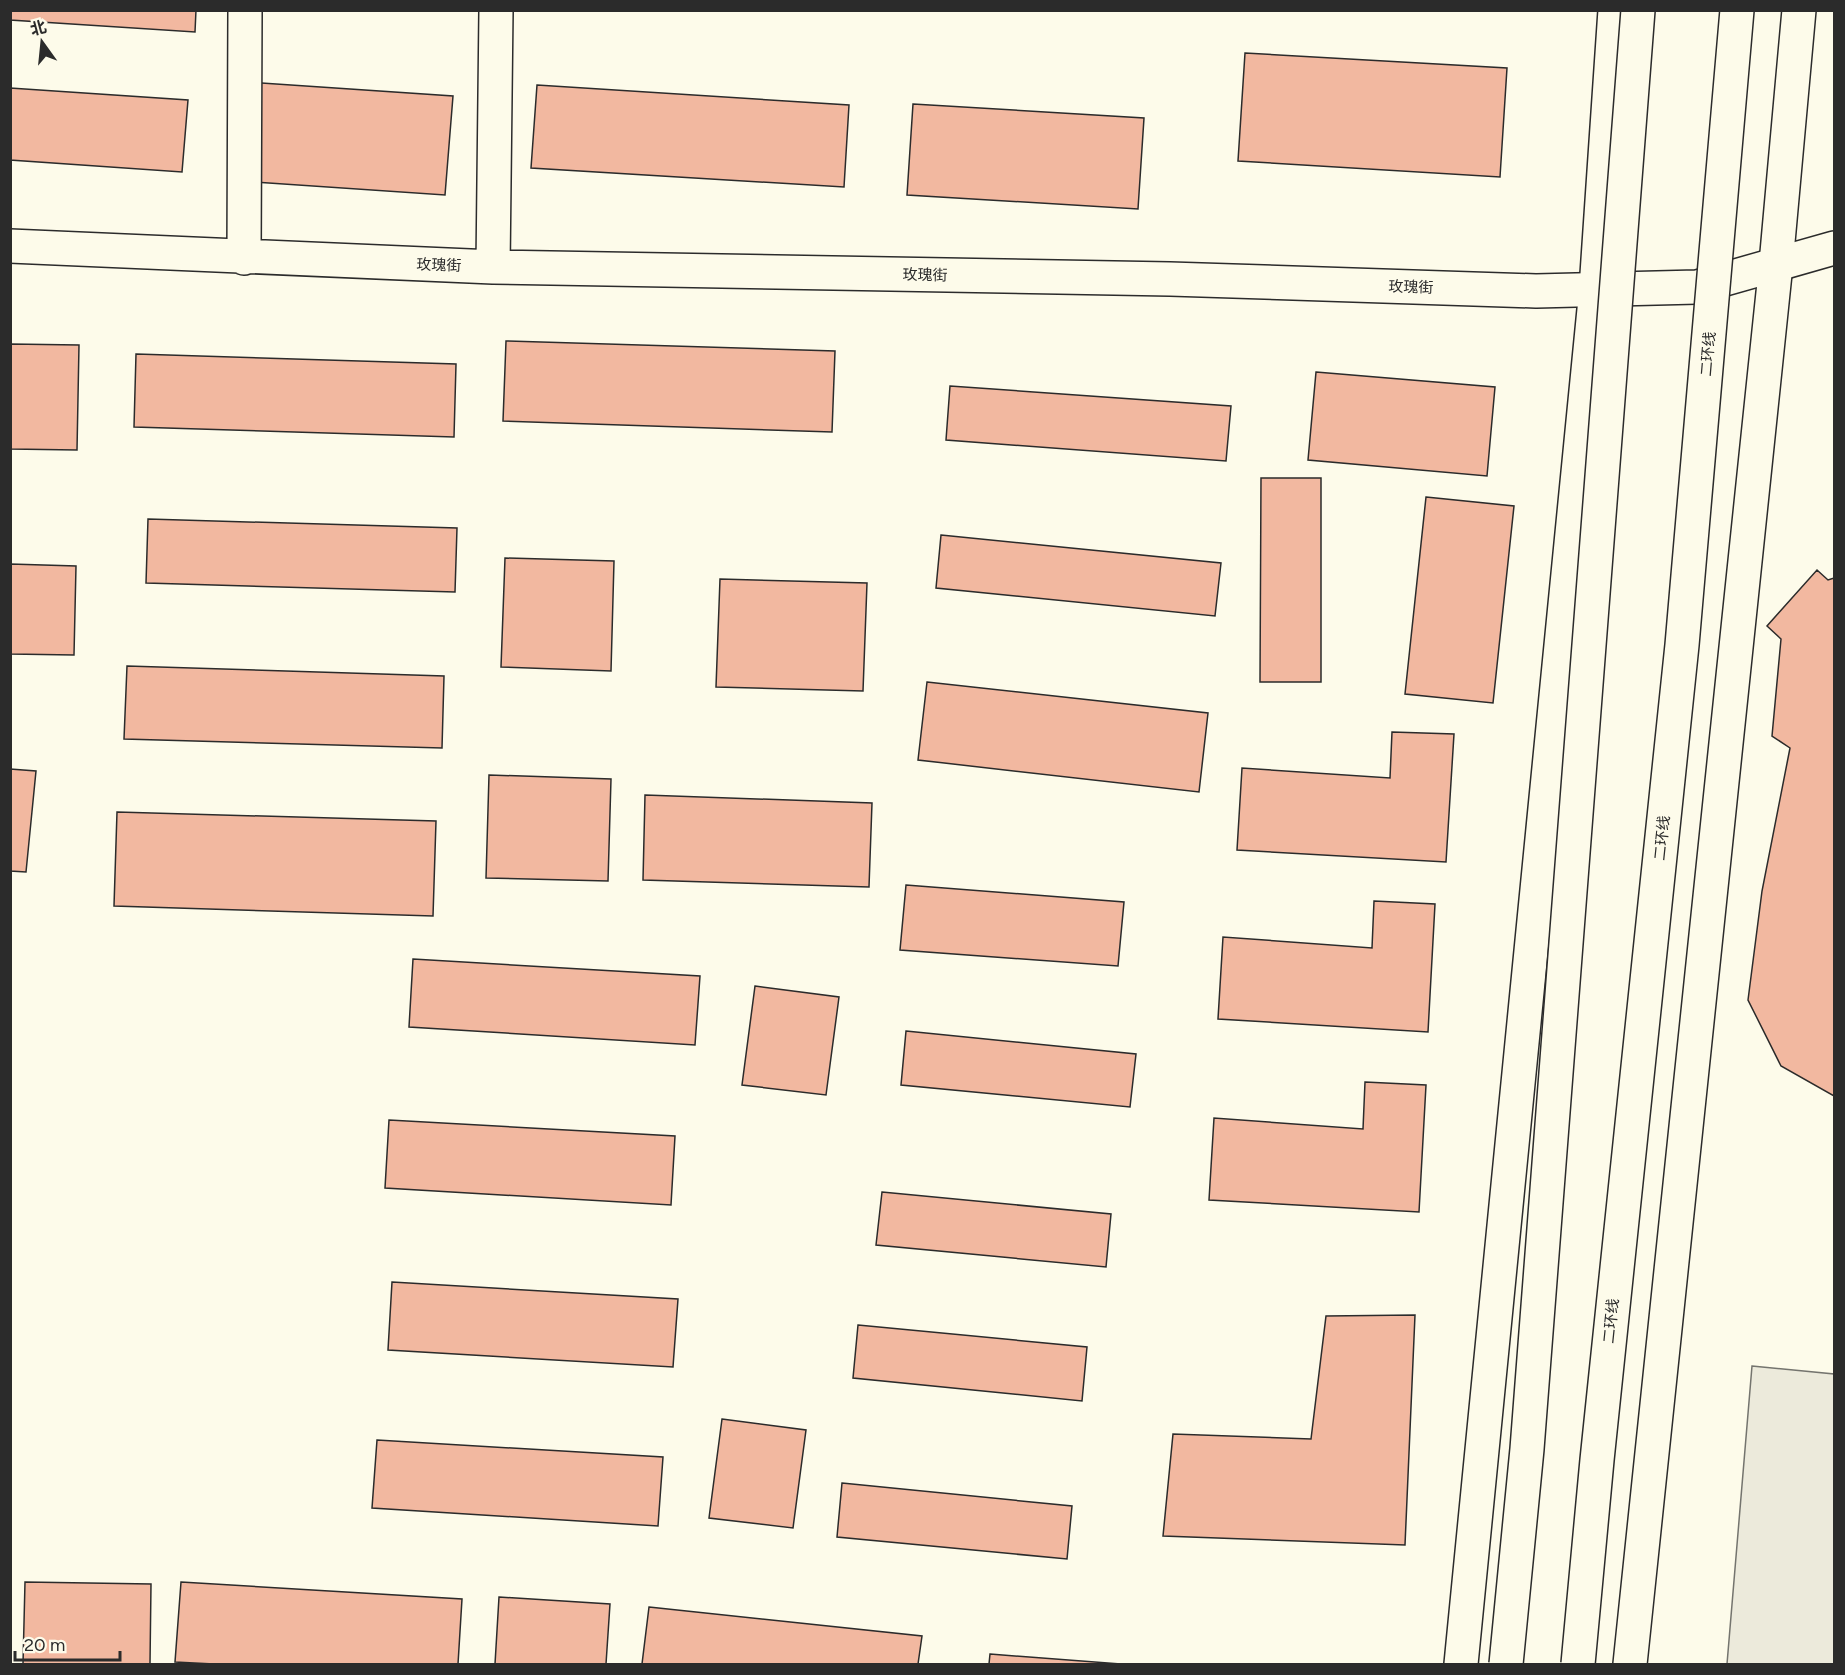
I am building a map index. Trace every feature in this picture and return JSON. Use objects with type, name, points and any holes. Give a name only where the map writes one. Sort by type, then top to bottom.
[{"type":"main road","points":[[244,258],[245,10]]},
{"type":"main road","points":[[493,267],[496,10]]},
{"type":"main road","points":[[1461,1665],[1596,289],[1615,10]]},
{"type":"main road","points":[[1506,1665],[1528,1437],[1638,10]]},
{"type":"main road","name":"二环线","points":[[1578,1665],[1598,1448],[1682,645],[1737,10]]},
{"type":"main road","points":[[1630,1665],[1776,264],[1799,10]]},
{"type":"main road","name":"玫瑰街","points":[[10,246],[244,258],[493,267],[1170,279],[1536,291],[1697,287],[1834,248]]},
{"type":"shaded area","points":[[1752,1366],[1834,1374],[1834,1664],[1727,1664]]},
{"type":"building","points":[[10,10],[196,10],[195,32],[10,20]]},
{"type":"building","points":[[1245,53],[1507,68],[1500,177],[1238,161]]},
{"type":"building","points":[[245,82],[453,96],[445,195],[238,181]]},
{"type":"building","points":[[537,85],[849,105],[844,187],[531,168]]},
{"type":"building","points":[[10,88],[188,100],[182,172],[10,160]]},
{"type":"building","points":[[913,104],[1144,118],[1138,209],[907,195]]},
{"type":"building","points":[[506,341],[835,351],[832,432],[503,421]]},
{"type":"building","points":[[10,344],[79,345],[77,450],[10,449]]},
{"type":"building","points":[[136,354],[456,364],[454,437],[134,427]]},
{"type":"building","points":[[1316,372],[1495,387],[1487,476],[1308,460]]},
{"type":"building","points":[[950,386],[1231,406],[1226,461],[946,440]]},
{"type":"building","points":[[1261,478],[1321,478],[1321,682],[1260,682]]},
{"type":"building","points":[[1426,497],[1514,506],[1493,703],[1405,694]]},
{"type":"building","points":[[148,519],[457,528],[455,592],[146,583]]},
{"type":"building","points":[[941,535],[1221,563],[1215,616],[936,588]]},
{"type":"building","points":[[505,558],[614,561],[611,671],[501,667]]},
{"type":"building","points":[[10,564],[76,566],[74,655],[10,654]]},
{"type":"building","points":[[1817,570],[1828,580],[1834,578],[1834,1096],[1781,1066],[1748,1000],[1762,891],[1790,748],[1772,736],[1781,639],[1767,626]]},
{"type":"building","points":[[720,579],[867,583],[863,691],[716,687]]},
{"type":"building","points":[[127,666],[444,676],[442,748],[124,739]]},
{"type":"building","points":[[927,682],[1208,713],[1199,792],[918,760]]},
{"type":"building","points":[[1392,732],[1454,734],[1446,862],[1237,850],[1242,768],[1390,778]]},
{"type":"building","points":[[10,769],[36,771],[26,872],[10,871]]},
{"type":"building","points":[[489,775],[611,779],[608,881],[486,878]]},
{"type":"building","points":[[645,795],[872,803],[869,887],[643,880]]},
{"type":"building","points":[[117,812],[436,821],[433,916],[114,906]]},
{"type":"building","points":[[906,885],[1124,902],[1118,966],[900,950]]},
{"type":"building","points":[[1374,901],[1435,904],[1428,1032],[1218,1019],[1223,937],[1372,948]]},
{"type":"building","points":[[413,959],[700,976],[695,1045],[409,1027]]},
{"type":"building","points":[[755,986],[839,997],[826,1095],[742,1085]]},
{"type":"building","points":[[906,1031],[1136,1054],[1130,1107],[901,1085]]},
{"type":"building","points":[[1365,1082],[1426,1085],[1419,1212],[1209,1200],[1214,1118],[1363,1129]]},
{"type":"building","points":[[389,1120],[675,1136],[671,1205],[385,1188]]},
{"type":"building","points":[[882,1192],[1111,1214],[1106,1267],[876,1245]]},
{"type":"building","points":[[392,1282],[678,1299],[673,1367],[388,1350]]},
{"type":"building","points":[[1415,1315],[1405,1545],[1163,1536],[1173,1434],[1311,1439],[1326,1316]]},
{"type":"building","points":[[858,1325],[1087,1347],[1082,1401],[853,1378]]},
{"type":"building","points":[[722,1419],[806,1430],[793,1528],[709,1518]]},
{"type":"building","points":[[377,1440],[663,1457],[658,1526],[372,1508]]},
{"type":"building","points":[[842,1483],[1072,1506],[1067,1559],[837,1537]]},
{"type":"building","points":[[25,1582],[151,1584],[150,1664],[23,1664]]},
{"type":"building","points":[[181,1582],[462,1599],[458,1664],[175,1662]]},
{"type":"building","points":[[499,1597],[610,1604],[606,1664],[495,1664]]},
{"type":"building","points":[[649,1607],[922,1636],[918,1664],[642,1664]]},
{"type":"building","points":[[990,1654],[1121,1664],[989,1664]]}]
